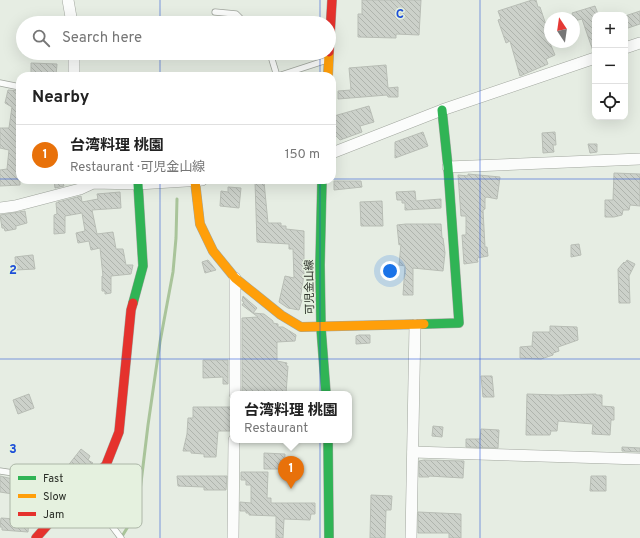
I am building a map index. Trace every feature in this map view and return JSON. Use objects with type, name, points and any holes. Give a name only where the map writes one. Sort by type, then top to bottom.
[{"type":"street","points":[[68,0],[71,16]]},
{"type":"street","points":[[331,16],[332,0]]},
{"type":"street","points":[[628,47],[640,43]]},
{"type":"street","points":[[336,152],[442,110],[592,59]]},
{"type":"street","points":[[74,60],[74,72]]},
{"type":"street","points":[[328,72],[329,60]]},
{"type":"street","points":[[199,184],[200,224],[213,251],[235,278],[281,315],[301,328],[459,323],[448,167],[442,110]]},
{"type":"street","points":[[448,167],[640,159]]},
{"type":"street","points":[[0,208],[15,206],[80,189],[88,184]]},
{"type":"street","points":[[106,464],[119,432],[130,310],[143,266],[138,184]]},
{"type":"street","name":"可児金山線","points":[[322,184],[320,265],[326,391]]},
{"type":"street","points":[[235,278],[235,391]]},
{"type":"street","points":[[412,538],[415,325]]},
{"type":"street","points":[[233,538],[234,443]]},
{"type":"street","points":[[328,443],[329,538]]},
{"type":"street","points":[[413,452],[640,459]]},
{"type":"street","points":[[36,538],[45,528]]},
{"type":"lane","points":[[214,12],[236,14],[238,16]]},
{"type":"lane","points":[[272,60],[277,72]]},
{"type":"lane","points":[[288,72],[317,60]]},
{"type":"lane","points":[[0,83],[16,87]]},
{"type":"lane","points":[[0,471],[10,472]]},
{"type":"lane","points":[[114,528],[121,538]]},
{"type":"building","points":[[362,0],[421,0],[419,35],[396,34],[396,38],[358,37],[358,14],[362,14]]},
{"type":"building","points":[[536,0],[544,19],[544,48],[552,48],[555,55],[546,59],[548,64],[520,76],[510,41],[506,43],[498,20],[501,19],[498,11]]},
{"type":"building","points":[[595,6],[597,12],[592,12],[592,48],[582,19],[580,20],[580,12],[575,12]]},
{"type":"building","points":[[640,11],[640,24],[628,28],[628,15]]},
{"type":"building","points":[[31,63],[57,64],[56,72],[31,72]]},
{"type":"building","points":[[386,65],[388,88],[398,87],[398,97],[388,97],[387,95],[338,99],[338,91],[351,90],[349,68]]},
{"type":"building","points":[[8,90],[16,91],[16,184],[20,185],[0,186],[0,170],[7,169],[9,150],[0,148],[0,128],[9,128],[12,107],[5,103]]},
{"type":"building","points":[[369,106],[374,122],[360,126],[362,132],[340,140],[336,136],[336,115]]},
{"type":"building","points":[[423,132],[428,146],[395,158],[395,142]]},
{"type":"building","points":[[555,132],[556,145],[553,145],[554,152],[543,153],[542,133]]},
{"type":"building","points":[[588,144],[597,144],[597,152],[590,153]]},
{"type":"building","points":[[614,173],[640,174],[640,206],[630,205],[629,210],[623,210],[622,215],[605,217],[605,200],[613,200]]},
{"type":"building","points":[[468,174],[500,177],[497,199],[485,198],[485,209],[483,210],[485,247],[487,247],[488,256],[477,258],[478,262],[464,264],[462,235],[466,235],[466,216],[461,216],[458,175],[468,176]]},
{"type":"building","points":[[336,181],[361,181],[362,187],[334,190],[334,184],[336,184]]},
{"type":"building","points":[[54,184],[63,184],[64,186],[55,188]]},
{"type":"building","points":[[255,184],[264,184],[268,223],[281,223],[281,226],[286,226],[286,229],[304,231],[304,275],[300,300],[302,300],[299,310],[288,308],[279,302],[285,276],[294,278],[293,249],[289,249],[289,244],[257,242]]},
{"type":"building","points":[[228,187],[241,188],[239,208],[220,206],[221,191],[228,192]]},
{"type":"building","points":[[415,191],[416,201],[441,199],[441,208],[405,210],[405,203],[402,203],[402,200],[397,200],[396,192]]},
{"type":"building","points":[[120,192],[121,208],[92,210],[97,234],[113,232],[116,249],[123,249],[126,265],[133,265],[131,274],[111,276],[111,293],[105,294],[105,291],[102,291],[103,276],[100,248],[91,250],[89,241],[78,243],[76,233],[85,231],[82,213],[65,216],[65,233],[54,234],[54,215],[57,214],[56,203],[58,202],[81,196],[82,202],[98,199],[97,194]]},
{"type":"building","points":[[382,201],[383,226],[361,226],[360,202]]},
{"type":"building","points":[[25,211],[27,223],[16,226],[16,229],[5,231],[4,228],[2,228],[0,215]]},
{"type":"building","points":[[441,224],[445,253],[443,271],[413,268],[413,295],[403,295],[405,266],[399,265],[401,244],[399,245],[397,225]]},
{"type":"building","points":[[579,244],[581,255],[571,257],[571,245]]},
{"type":"building","points":[[33,255],[35,269],[16,270],[15,257]]},
{"type":"building","points":[[208,260],[216,270],[205,273],[202,262]]},
{"type":"building","points":[[627,260],[635,264],[629,276],[630,303],[619,303],[618,269]]},
{"type":"building","points":[[243,296],[257,308],[253,313],[264,314],[273,321],[273,323],[278,324],[278,327],[283,327],[296,335],[295,341],[277,342],[277,361],[287,363],[286,366],[288,366],[286,391],[242,391],[242,318],[258,317],[242,305],[244,302],[242,301]]},
{"type":"building","points":[[550,326],[577,327],[578,340],[558,347],[559,351],[553,353],[553,355],[541,359],[520,358],[520,347],[532,346],[533,332],[550,332]]},
{"type":"building","points":[[370,335],[370,343],[356,344],[356,336]]},
{"type":"building","points":[[203,360],[228,360],[228,384],[223,384],[223,377],[203,378]]},
{"type":"building","points":[[481,376],[492,376],[494,397],[483,397]]},
{"type":"building","points":[[29,394],[34,408],[18,414],[13,400]]},
{"type":"building","points":[[527,394],[602,395],[602,406],[614,407],[614,420],[611,420],[610,435],[592,434],[593,424],[558,421],[557,431],[551,431],[550,435],[526,435]]},
{"type":"building","points":[[193,407],[230,407],[230,431],[218,431],[216,457],[204,457],[204,454],[183,451],[187,434],[188,418],[193,418]]},
{"type":"building","points":[[433,426],[443,427],[442,437],[432,436]]},
{"type":"building","points":[[481,429],[499,430],[498,448],[466,447],[466,439],[480,439]]},
{"type":"building","points":[[622,447],[640,448],[640,452],[622,451]]},
{"type":"building","points":[[81,449],[90,456],[88,460],[93,463],[92,464],[69,464]]},
{"type":"building","points":[[264,453],[285,454],[284,469],[264,469]]},
{"type":"building","points":[[419,461],[464,461],[463,478],[429,476],[419,477]]},
{"type":"building","points":[[241,472],[268,472],[267,498],[271,498],[271,503],[315,503],[315,514],[311,514],[310,520],[284,519],[283,538],[276,538],[276,516],[249,515],[246,511],[240,511],[240,502],[251,503],[251,485],[246,485],[246,480],[241,480]]},
{"type":"building","points":[[0,476],[10,478],[10,494],[0,492]]},
{"type":"building","points":[[177,476],[227,476],[226,490],[204,490],[204,487],[178,486]]},
{"type":"building","points":[[591,476],[606,476],[606,491],[590,491]]},
{"type":"building","points":[[371,495],[392,496],[391,510],[386,510],[385,538],[370,538]]},
{"type":"building","points":[[418,512],[461,514],[461,538],[449,538],[449,533],[418,533]]},
{"type":"building","points":[[1,518],[10,519],[10,528],[28,528],[28,532],[2,530],[2,527],[0,527]]},
{"type":"waterway","points":[[142,474],[160,342],[173,272],[177,199]]},
{"type":"waterway","points":[[121,538],[127,528]]},
{"type":"traffic: fast","points":[[424,324],[459,323],[448,167],[442,110]]},
{"type":"traffic: fast","points":[[133,303],[143,266],[138,184]]},
{"type":"traffic: fast","points":[[322,184],[320,265],[321,328],[326,391]]},
{"type":"traffic: fast","points":[[328,443],[329,538]]},
{"type":"traffic: slow","points":[[328,72],[329,60]]},
{"type":"traffic: slow","points":[[195,184],[200,224],[213,251],[235,278],[281,315],[301,327],[424,324]]},
{"type":"traffic: jam","points":[[331,16],[332,0]]},
{"type":"traffic: jam","points":[[106,464],[119,432],[131,310],[133,303]]},
{"type":"traffic: jam","points":[[36,538],[45,528]]},
{"type":"place","name":"台湾料理 桃園","points":[[291,489]]}]
